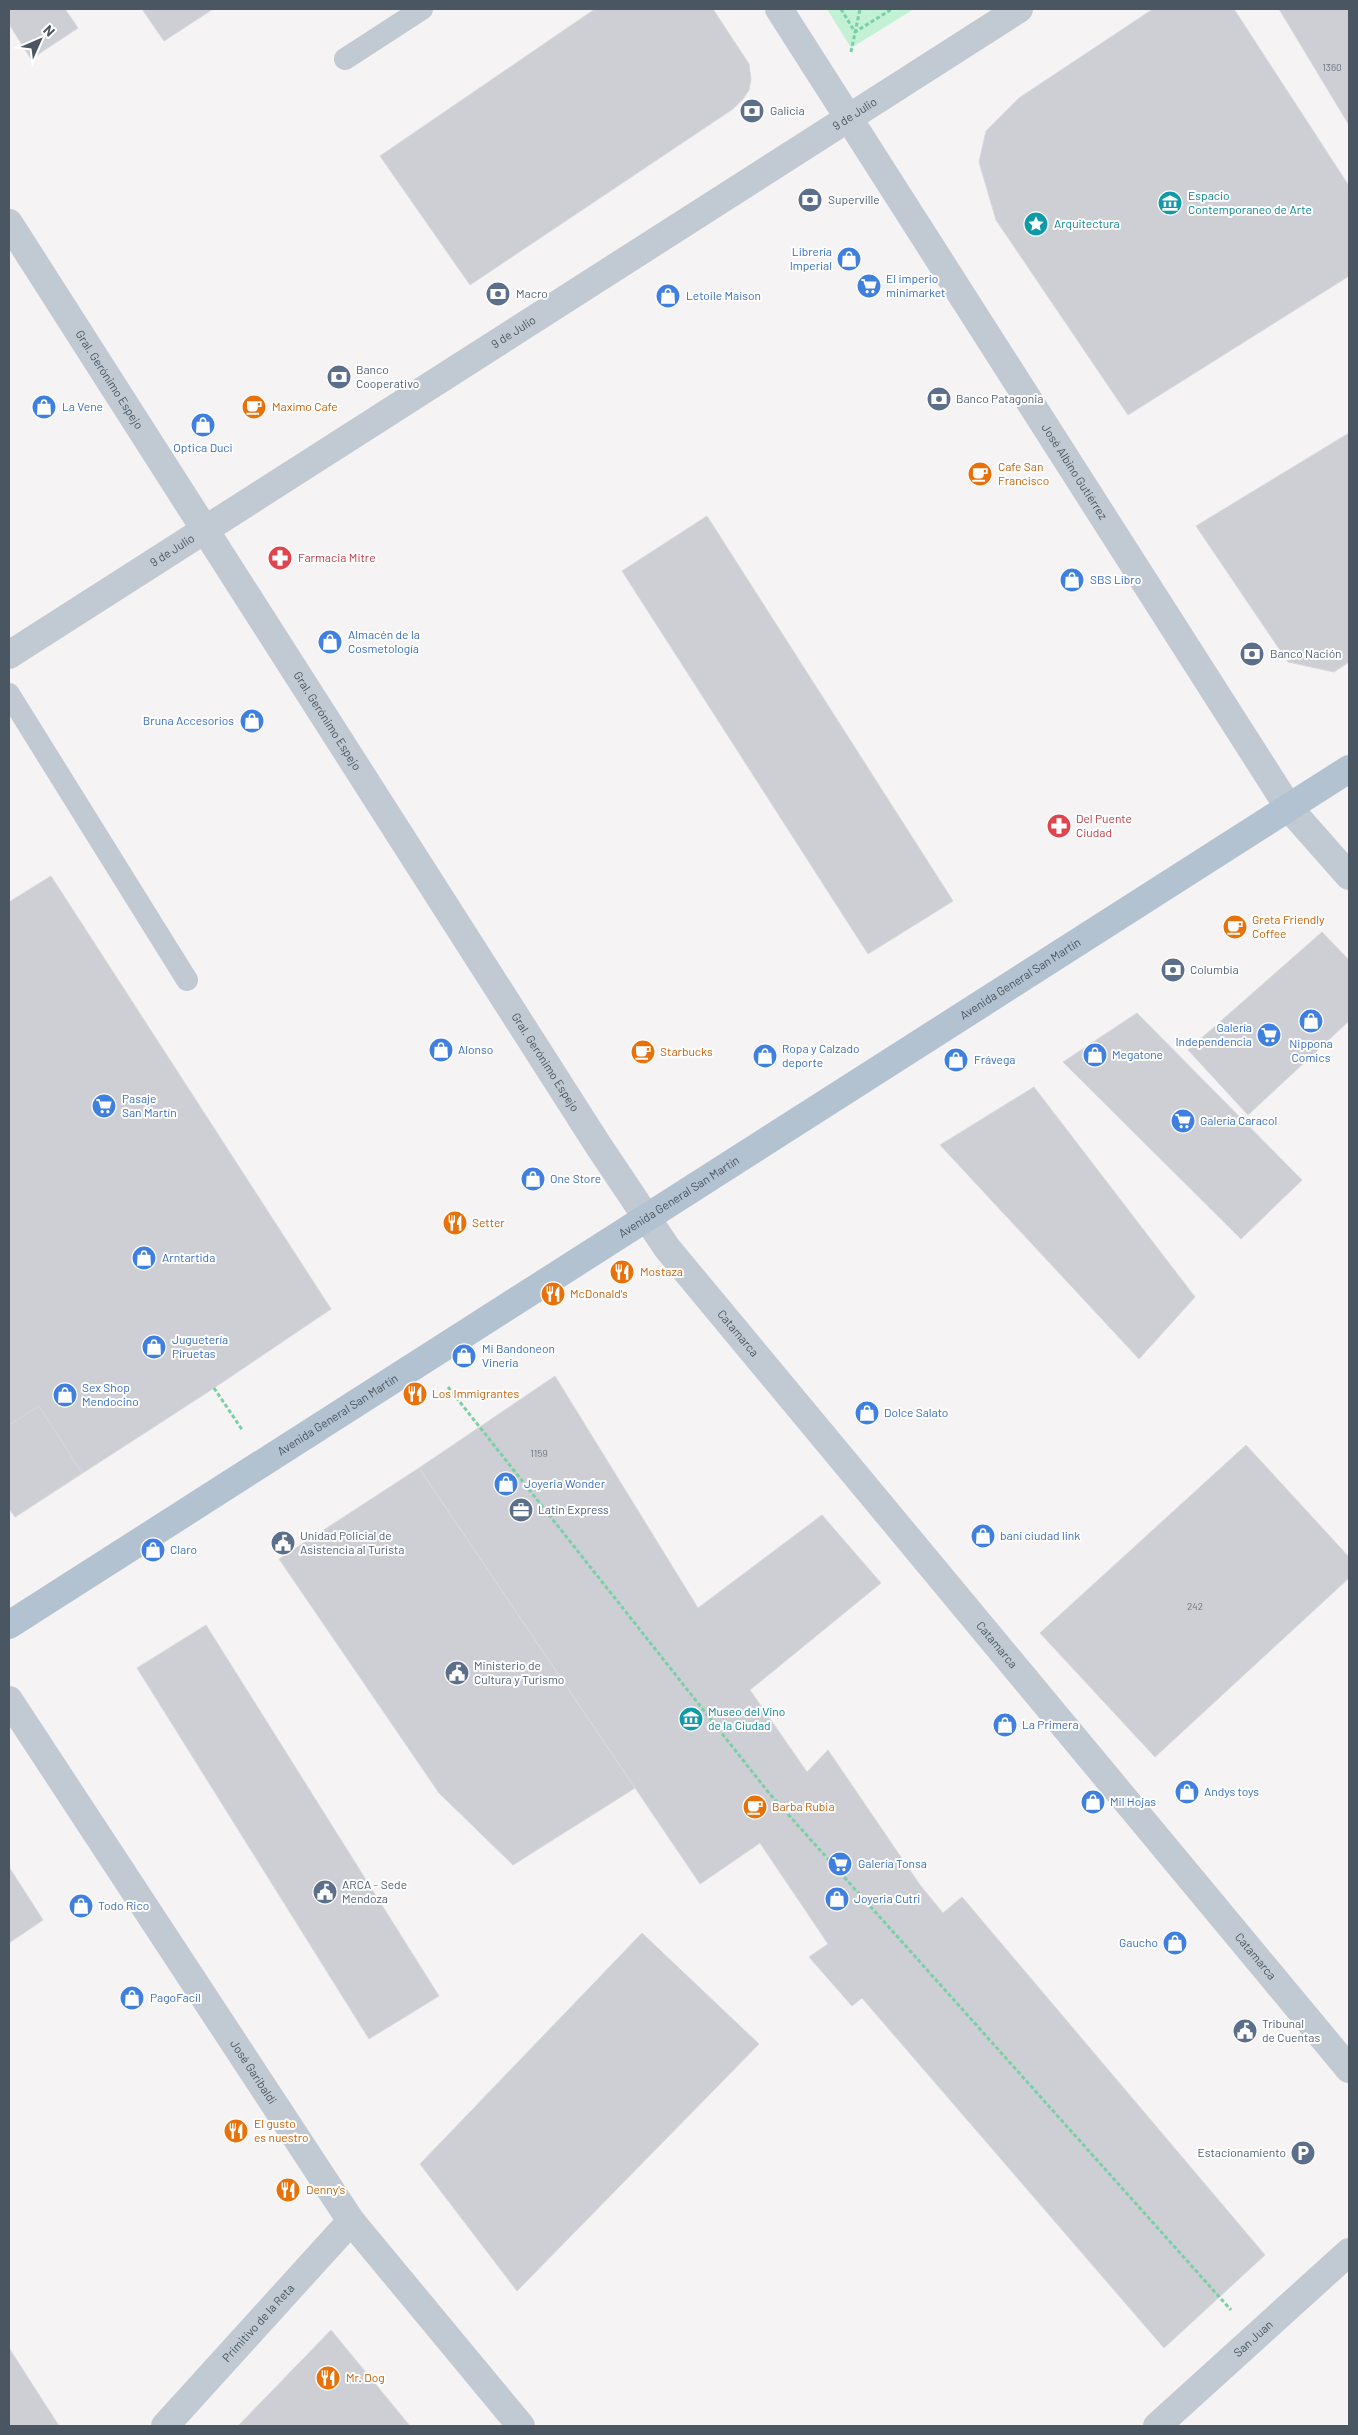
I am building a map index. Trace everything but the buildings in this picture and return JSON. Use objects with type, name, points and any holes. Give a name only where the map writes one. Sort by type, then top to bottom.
[{"type":"main road","name":"Avenida General San Martín","points":[[9,1625],[1349,768]]},
{"type":"street","name":"José Albino Gutiérrez","points":[[779,9],[1289,808],[1349,876]]},
{"type":"street","name":"9 de Julio","points":[[9,655],[1019,9]]},
{"type":"street","name":"Gral. Gerónimo Espejo","points":[[9,223],[646,1219]]},
{"type":"street","name":"Catamarca","points":[[646,1219],[693,1280],[1349,2069]]},
{"type":"street","name":"José Garibaldi","points":[[9,1700],[351,2221],[521,2426]]},
{"type":"street","name":"Primitivo de la Reta","points":[[165,2426],[351,2221]]},
{"type":"street","name":"San Juan","points":[[1157,2426],[1254,2336],[1349,2252]]},
{"type":"lane","points":[[345,59],[422,9]]},
{"type":"lane","points":[[9,694],[187,980]]},
{"type":"path","points":[[841,9],[855,32],[892,9]]},
{"type":"path","points":[[426,1359],[769,1794],[1254,2336]]},
{"type":"path","points":[[214,1388],[264,1462]]},
{"type":"green space","points":[[827,9],[914,9],[851,48]]},
{"type":"place","name":"Galicia","points":[[752,111]]},
{"type":"place","name":"Superville","points":[[810,200]]},
{"type":"place","name":"Espacio Contemporaneo de Arte","points":[[1170,203]]},
{"type":"place","name":"Arquitectura","points":[[1036,224]]},
{"type":"place","name":"Librería Imperial","points":[[849,259]]},
{"type":"place","name":"El imperio minimarket","points":[[869,286]]},
{"type":"place","name":"Macro","points":[[498,294]]},
{"type":"place","name":"Letoile Maison","points":[[668,296]]},
{"type":"place","name":"Banco Cooperativo","points":[[339,377]]},
{"type":"place","name":"Banco Patagonia","points":[[939,399]]},
{"type":"place","name":"La Vene","points":[[44,407]]},
{"type":"place","name":"Maximo Cafe","points":[[254,407]]},
{"type":"place","name":"Optica Duci","points":[[203,425]]},
{"type":"place","name":"Cafe San Francisco","points":[[980,474]]},
{"type":"place","name":"Farmacia Mitre","points":[[280,558]]},
{"type":"place","name":"SBS Libro","points":[[1072,580]]},
{"type":"place","name":"Almacén de la Cosmetología","points":[[330,642]]},
{"type":"place","name":"Banco Nación","points":[[1252,654]]},
{"type":"place","name":"Bruna Accesorios","points":[[252,721]]},
{"type":"place","name":"Del Puente Ciudad","points":[[1059,826]]},
{"type":"place","name":"Greta Friendly Coffee","points":[[1235,927]]},
{"type":"place","name":"Columbia","points":[[1173,970]]},
{"type":"place","name":"Nippona Comics","points":[[1311,1021]]},
{"type":"place","name":"Galería Independencia","points":[[1269,1035]]},
{"type":"place","name":"Alonso","points":[[441,1050]]},
{"type":"place","name":"Starbucks","points":[[643,1052]]},
{"type":"place","name":"Megatone","points":[[1095,1055]]},
{"type":"place","name":"Ropa y Calzado deporte","points":[[765,1056]]},
{"type":"place","name":"Frávega","points":[[956,1060]]},
{"type":"place","name":"Pasaje San Martín","points":[[104,1106]]},
{"type":"place","name":"Galería Caracol","points":[[1183,1121]]},
{"type":"place","name":"One Store","points":[[533,1179]]},
{"type":"place","name":"Setter","points":[[455,1223]]},
{"type":"place","name":"Arntartida","points":[[144,1258]]},
{"type":"place","name":"Mostaza","points":[[622,1272]]},
{"type":"place","name":"McDonald's","points":[[553,1294]]},
{"type":"place","name":"Juguetería Piruetas","points":[[154,1347]]},
{"type":"place","name":"Mi Bandoneon Vineria","points":[[464,1356]]},
{"type":"place","name":"Los Immigrantes","points":[[415,1394]]},
{"type":"place","name":"Sex Shop Mendocino","points":[[65,1395]]},
{"type":"place","name":"Dolce Salato","points":[[867,1413]]},
{"type":"place","name":"Joyeria Wonder","points":[[506,1484]]},
{"type":"place","name":"Latin Express","points":[[521,1510]]},
{"type":"place","name":"bani ciudad link","points":[[983,1536]]},
{"type":"place","name":"Unidad Policial de Asistencia al Turista","points":[[283,1543]]},
{"type":"place","name":"Claro","points":[[153,1550]]},
{"type":"place","name":"Ministerio de Cultura y Turismo","points":[[457,1673]]},
{"type":"place","name":"Museo del Vino de la Ciudad","points":[[691,1719]]},
{"type":"place","name":"La Primera","points":[[1005,1725]]},
{"type":"place","name":"Andys toys","points":[[1187,1792]]},
{"type":"place","name":"Mil Hojas","points":[[1093,1802]]},
{"type":"place","name":"Barba Rubia","points":[[755,1807]]},
{"type":"place","name":"Galería Tonsa","points":[[840,1864]]},
{"type":"place","name":"ARCA - Sede Mendoza","points":[[325,1892]]},
{"type":"place","name":"Joyeria Cutri","points":[[837,1899]]},
{"type":"place","name":"Todo Rico","points":[[81,1906]]},
{"type":"place","name":"Gaucho","points":[[1175,1943]]},
{"type":"place","name":"PagoFacil","points":[[132,1998]]},
{"type":"place","name":"Tribunal de Cuentas","points":[[1245,2031]]},
{"type":"place","name":"El gusto es nuestro","points":[[236,2131]]},
{"type":"place","name":"Estacionamiento","points":[[1303,2153]]},
{"type":"place","name":"Denny's","points":[[288,2190]]},
{"type":"place","name":"Mr. Dog","points":[[328,2378]]}]
